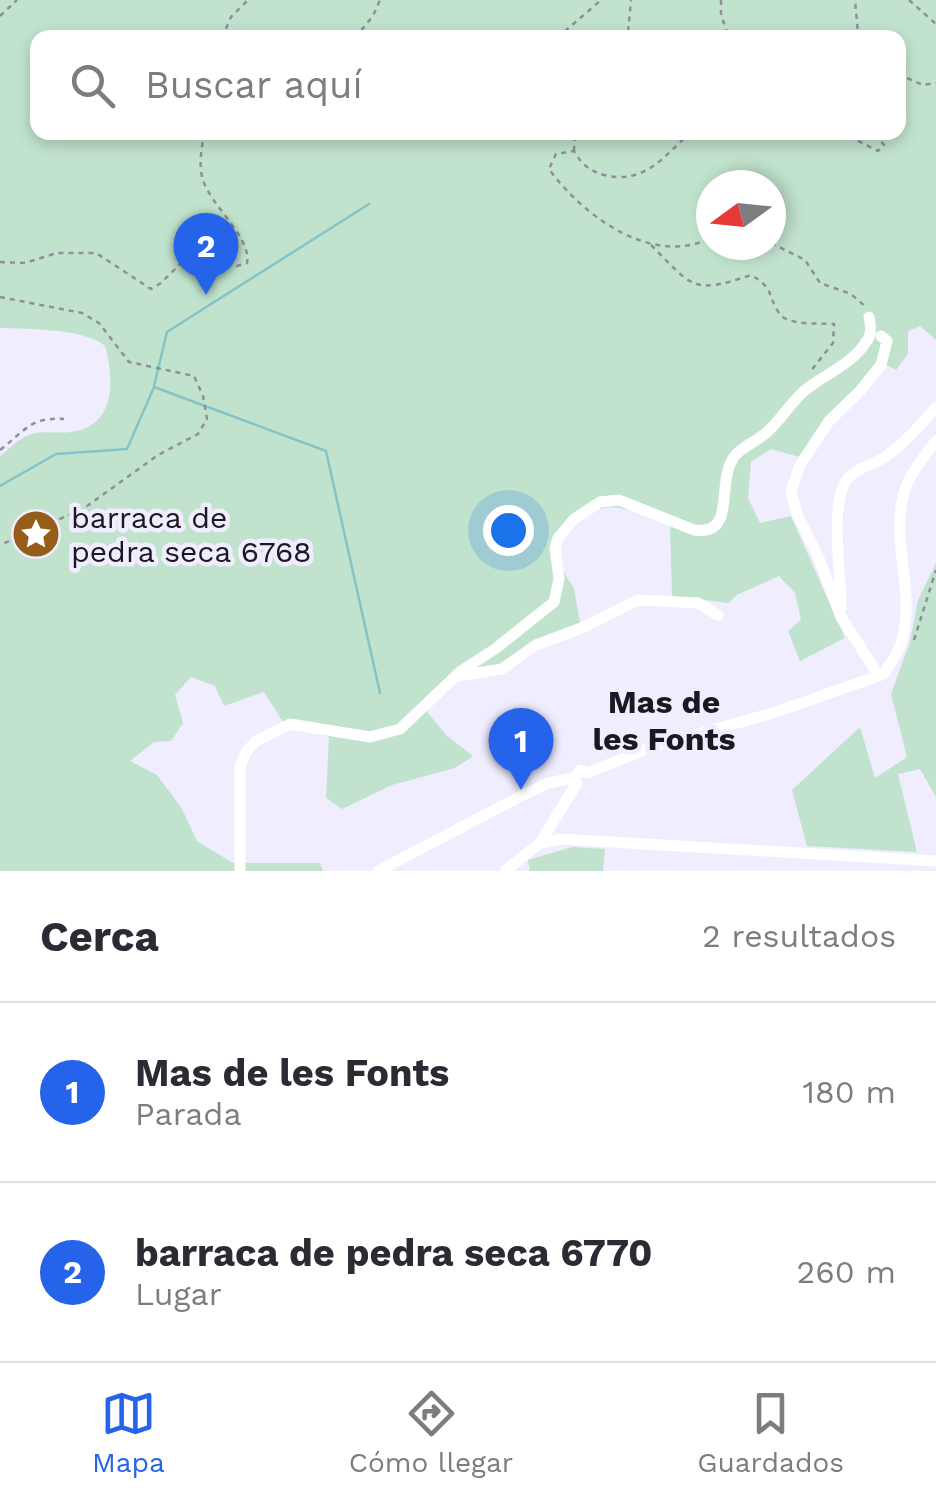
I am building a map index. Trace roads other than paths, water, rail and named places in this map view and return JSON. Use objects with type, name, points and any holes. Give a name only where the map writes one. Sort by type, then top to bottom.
[{"type":"street","points":[[240,871],[240,767],[256,741],[290,724],[370,737],[390,734],[414,718],[455,677],[554,602],[560,579],[555,548],[558,538],[586,509],[600,502],[620,500],[694,530],[705,532],[712,528],[723,515],[725,476],[734,455],[770,430],[809,388],[853,358],[869,338],[869,317]]},
{"type":"street","points":[[879,676],[841,617],[791,491],[793,479],[815,439],[880,365],[887,341],[881,336]]},
{"type":"street","points":[[841,617],[838,521],[842,492],[851,474],[884,458],[909,438],[936,407]]},
{"type":"street","points":[[505,871],[523,865],[540,843],[580,770],[587,773],[652,747],[884,674],[902,641],[905,616],[900,541],[902,501],[914,470],[936,441]]},
{"type":"street","points":[[455,677],[502,669],[536,645],[638,600],[698,603],[718,615]]},
{"type":"street","points":[[378,871],[536,789],[575,781]]},
{"type":"street","points":[[540,843],[560,839],[936,861]]},
{"type":"waterway","points":[[154,386],[167,332],[369,204]]},
{"type":"waterway","points":[[0,486],[56,454],[127,449],[154,387],[326,451],[380,693]]},
{"type":"place","name":"barraca de pedra seca 6770","points":[[206,295]]},
{"type":"place","name":"barraca de pedra seca 6768","points":[[36,534]]},
{"type":"place","name":"Mas de les Fonts","points":[[521,790]]},
{"type":"district","name":"Mas de les Fonts","points":[[664,720]]}]
